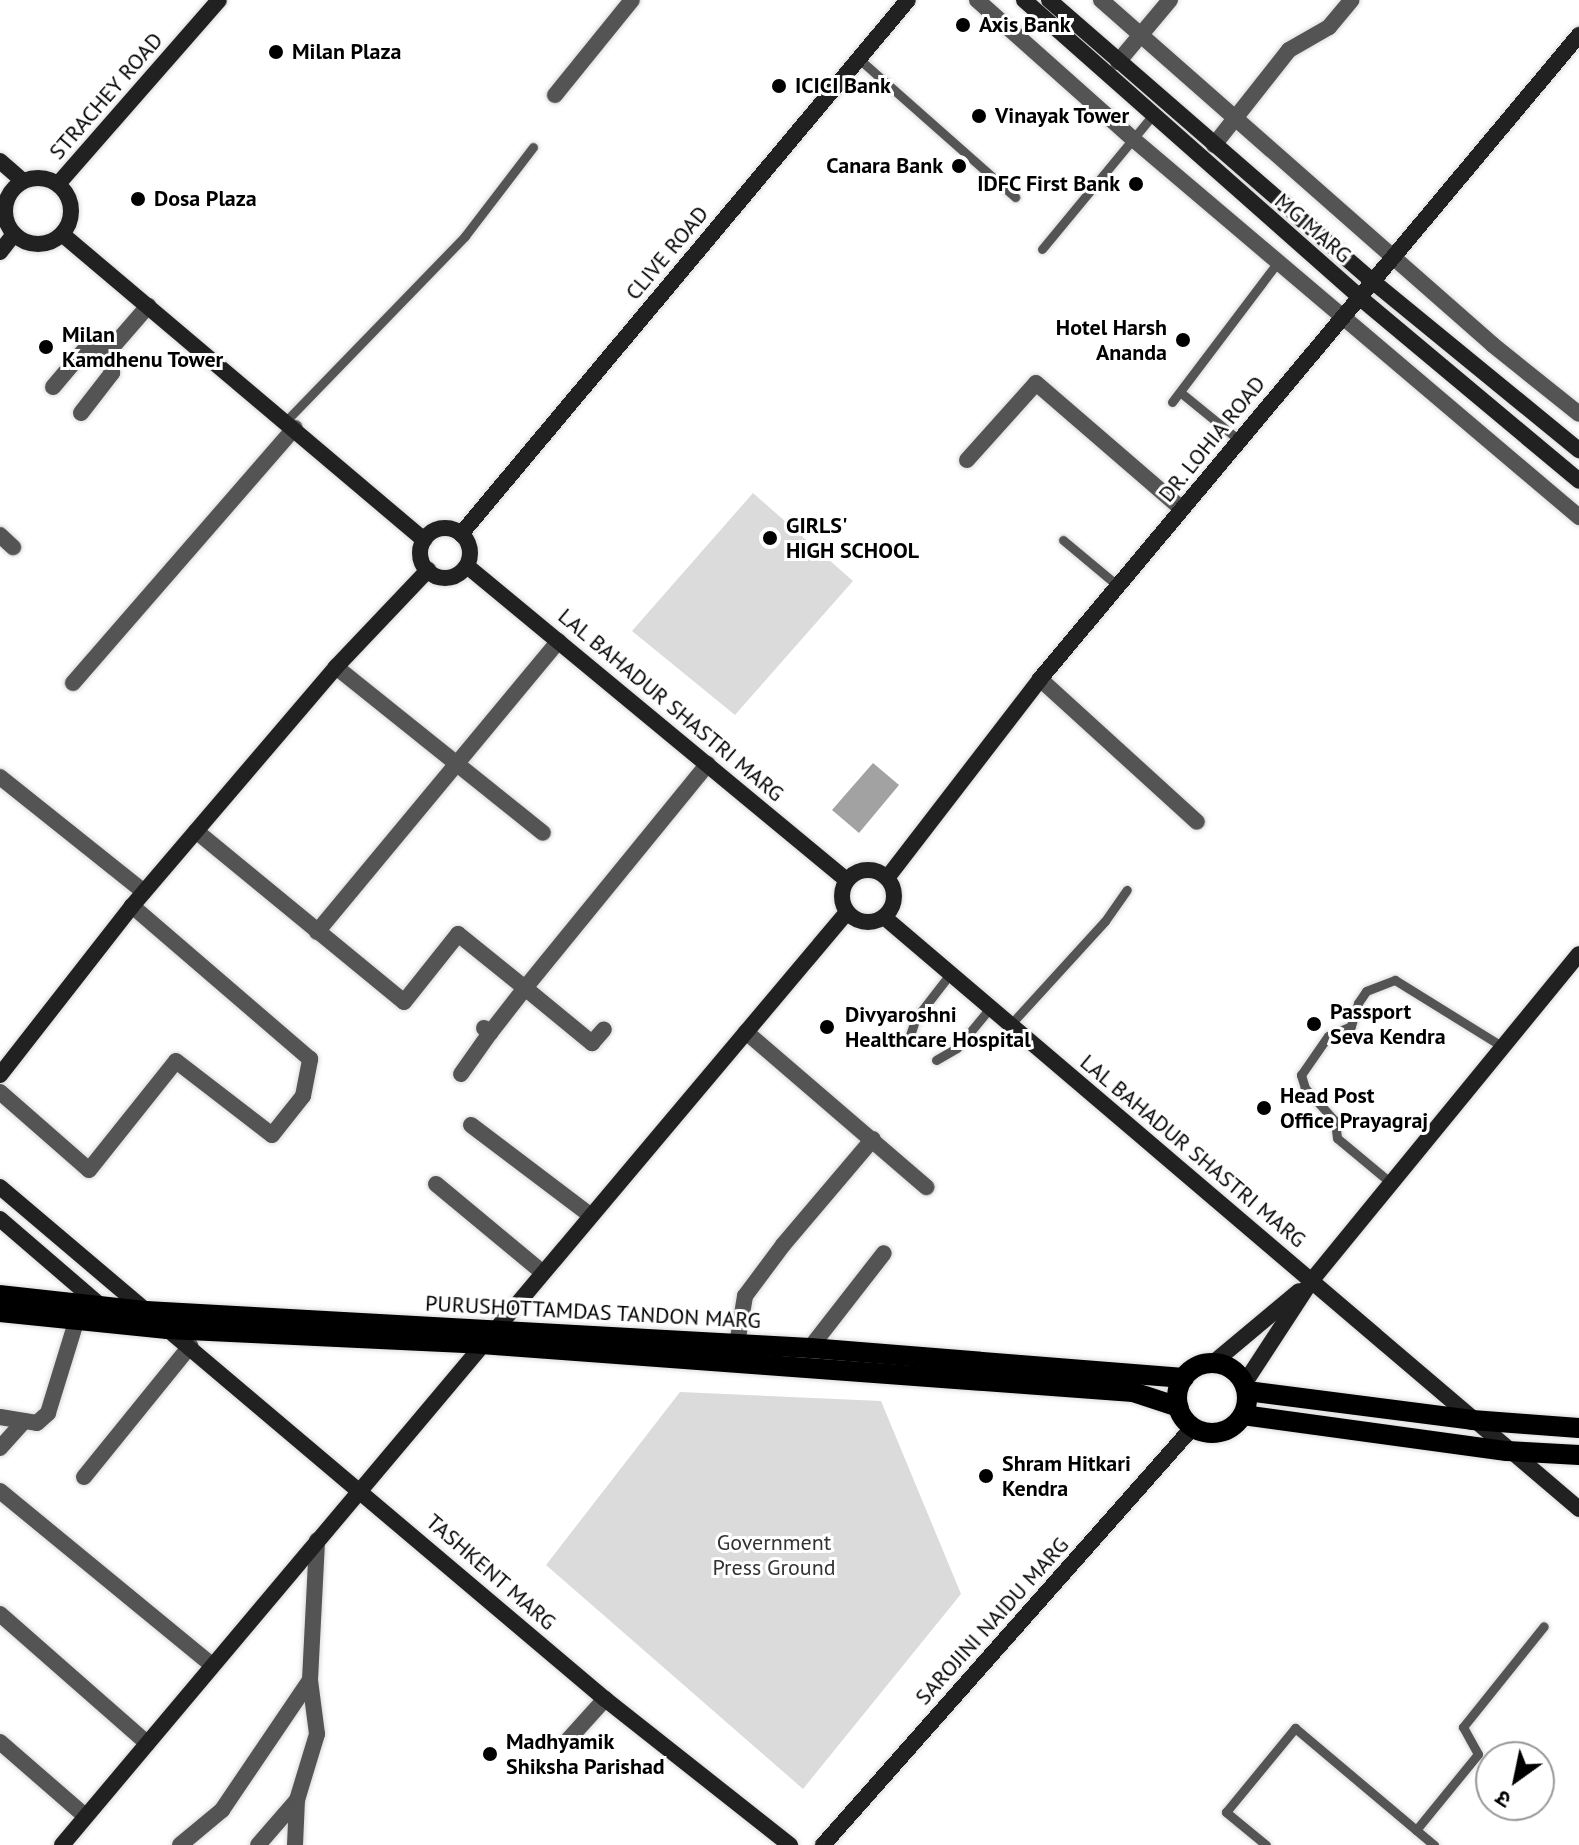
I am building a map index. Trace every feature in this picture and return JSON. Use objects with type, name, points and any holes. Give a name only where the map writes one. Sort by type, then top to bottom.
[{"type":"main road","name":"PURUSHOTTAMDAS TANDON MARG","points":[[0,1295],[146,1311],[487,1337],[810,1348],[1184,1378]]},
{"type":"main road","points":[[0,1312],[167,1329],[487,1337],[1133,1392],[1179,1407]]},
{"type":"main road","points":[[1243,1415],[1245,1388],[1234,1372],[1213,1363],[1202,1365],[1184,1378],[1178,1390],[1179,1407],[1193,1427],[1218,1432],[1243,1415],[1507,1451],[1579,1455]]},
{"type":"main road","points":[[1245,1388],[1472,1420],[1579,1428]]},
{"type":"street","name":"STRACHEY ROAD","points":[[58,184],[219,0]]},
{"type":"street","points":[[555,95],[632,0]]},
{"type":"street","name":"CLIVE ROAD","points":[[461,534],[908,0]]},
{"type":"street","points":[[977,0],[1133,139],[1579,517]]},
{"type":"street","name":"MG MARG","points":[[1024,0],[1358,296],[1579,481]]},
{"type":"street","name":"MG MARG","points":[[1049,0],[1371,280],[1579,450]]},
{"type":"street","points":[[1101,0],[1392,256],[1579,414]]},
{"type":"street","points":[[1118,62],[1170,0]]},
{"type":"street","points":[[1214,145],[1289,50],[1329,27],[1352,0]]},
{"type":"street","name":"DR. LOHIA ROAD","points":[[887,878],[1040,679],[1340,316],[1579,35]]},
{"type":"street","points":[[0,161],[23,181]]},
{"type":"street","points":[[41,178],[58,184],[71,208],[71,218],[62,234],[43,244],[23,241],[14,234],[4,214],[3,200],[23,181],[41,178]]},
{"type":"street","points":[[0,252],[14,234]]},
{"type":"street","points":[[62,234],[424,540]]},
{"type":"street","points":[[81,413],[112,373],[109,351],[148,306]]},
{"type":"street","points":[[53,387],[86,348],[109,351]]},
{"type":"street","points":[[967,460],[1036,383],[1182,509]]},
{"type":"street","points":[[73,683],[290,425]]},
{"type":"street","points":[[446,528],[461,534],[469,546],[467,566],[453,577],[435,576],[428,570],[421,555],[424,540],[437,530],[446,528]]},
{"type":"street","points":[[0,535],[13,547]]},
{"type":"street","name":"LAL BAHADUR SHASTRI MARG","points":[[467,566],[847,880]]},
{"type":"street","points":[[0,1075],[132,906],[336,667],[428,570]]},
{"type":"street","points":[[317,932],[559,641]]},
{"type":"street","points":[[336,667],[543,833]]},
{"type":"street","points":[[1040,679],[1197,822]]},
{"type":"street","points":[[461,1074],[487,1031],[708,764]]},
{"type":"street","points":[[0,777],[144,892]]},
{"type":"street","points":[[196,831],[404,1002],[458,934],[592,1043],[604,1029]]},
{"type":"street","points":[[871,870],[887,878],[894,894],[890,911],[877,921],[860,922],[847,912],[841,897],[847,880],[854,874],[871,870]]},
{"type":"street","points":[[0,1092],[89,1170],[176,1061],[272,1135],[303,1096],[310,1059],[132,906]]},
{"type":"street","points":[[62,1845],[847,912]]},
{"type":"street","name":"LAL BAHADUR SHASTRI MARG","points":[[884,917],[1312,1280],[1507,1451],[1579,1509]]},
{"type":"street","points":[[1245,1388],[1312,1280],[1579,954]]},
{"type":"street","points":[[746,1032],[926,1187]]},
{"type":"street","points":[[471,1125],[590,1215]]},
{"type":"street","points":[[737,1344],[745,1296],[783,1245],[873,1139]]},
{"type":"street","points":[[436,1184],[542,1272]]},
{"type":"street","points":[[0,1187],[146,1311]]},
{"type":"street","points":[[0,1219],[101,1306]]},
{"type":"street","points":[[810,1348],[884,1253]]},
{"type":"street","points":[[1213,1363],[1312,1280]]},
{"type":"street","points":[[0,1417],[37,1423],[48,1413],[77,1319]]},
{"type":"street","name":"TASHKENT MARG","points":[[167,1329],[360,1488],[605,1699],[790,1845]]},
{"type":"street","points":[[84,1477],[190,1346]]},
{"type":"street","points":[[0,1448],[24,1421]]},
{"type":"street","name":"SAROJINI NAIDU MARG","points":[[823,1845],[1193,1427]]},
{"type":"street","points":[[0,1491],[212,1665]]},
{"type":"street","points":[[295,1845],[297,1800],[317,1734],[310,1680],[317,1540]]},
{"type":"street","points":[[0,1614],[147,1743]]},
{"type":"street","points":[[180,1845],[222,1810],[310,1680]]},
{"type":"street","points":[[569,1739],[605,1699]]},
{"type":"street","points":[[0,1742],[85,1816]]},
{"type":"street","points":[[258,1845],[297,1800]]},
{"type":"lane","points":[[858,58],[1015,197]]},
{"type":"lane","points":[[1042,249],[1152,116]]},
{"type":"lane","points":[[290,425],[455,246],[533,147]]},
{"type":"lane","points":[[1172,402],[1278,262]]},
{"type":"lane","points":[[1180,392],[1239,440]]},
{"type":"lane","points":[[1063,540],[1118,586]]},
{"type":"lane","points":[[1010,1025],[1105,921],[1127,890]]},
{"type":"lane","points":[[910,1035],[916,1018],[950,974]]},
{"type":"lane","points":[[1391,1183],[1337,1138],[1335,1121],[1305,1088],[1301,1075],[1328,1036],[1351,1026],[1358,1003],[1366,991],[1395,980],[1503,1047]]},
{"type":"lane","points":[[936,1060],[957,1048],[990,1008]]},
{"type":"lane","points":[[1416,1830],[1478,1754],[1463,1727],[1544,1626]]},
{"type":"lane","points":[[1266,1845],[1226,1812],[1295,1728],[1434,1845]]},
{"type":"green space","points":[[753,493],[853,581],[735,715],[632,631]]},
{"type":"green space","name":"Government Press Ground","points":[[680,1392],[881,1401],[961,1594],[803,1789],[546,1565]]},
{"type":"shaded area","points":[[873,763],[899,785],[859,833],[832,810]]},
{"type":"place","name":"Axis Bank","points":[[963,25]]},
{"type":"place","name":"Milan Plaza","points":[[276,52]]},
{"type":"place","name":"ICICI Bank","points":[[779,86]]},
{"type":"place","name":"Vinayak Tower","points":[[979,116]]},
{"type":"place","name":"Canara Bank","points":[[959,166]]},
{"type":"place","name":"IDFC First Bank","points":[[1136,184]]},
{"type":"place","name":"Dosa Plaza","points":[[138,199]]},
{"type":"place","name":"Hotel Harsh Ananda","points":[[1183,340]]},
{"type":"place","name":"Milan Kamdhenu Tower","points":[[46,347]]},
{"type":"place","name":"GIRLS' HIGH SCHOOL","points":[[770,538]]},
{"type":"place","name":"Passport Seva Kendra","points":[[1314,1024]]},
{"type":"place","name":"Divyaroshni Healthcare Hospital","points":[[827,1027]]},
{"type":"place","name":"Head Post Office Prayagraj","points":[[1264,1108]]},
{"type":"place","name":"Shram Hitkari Kendra","points":[[986,1476]]},
{"type":"place","name":"Madhyamik Shiksha Parishad","points":[[490,1754]]}]
